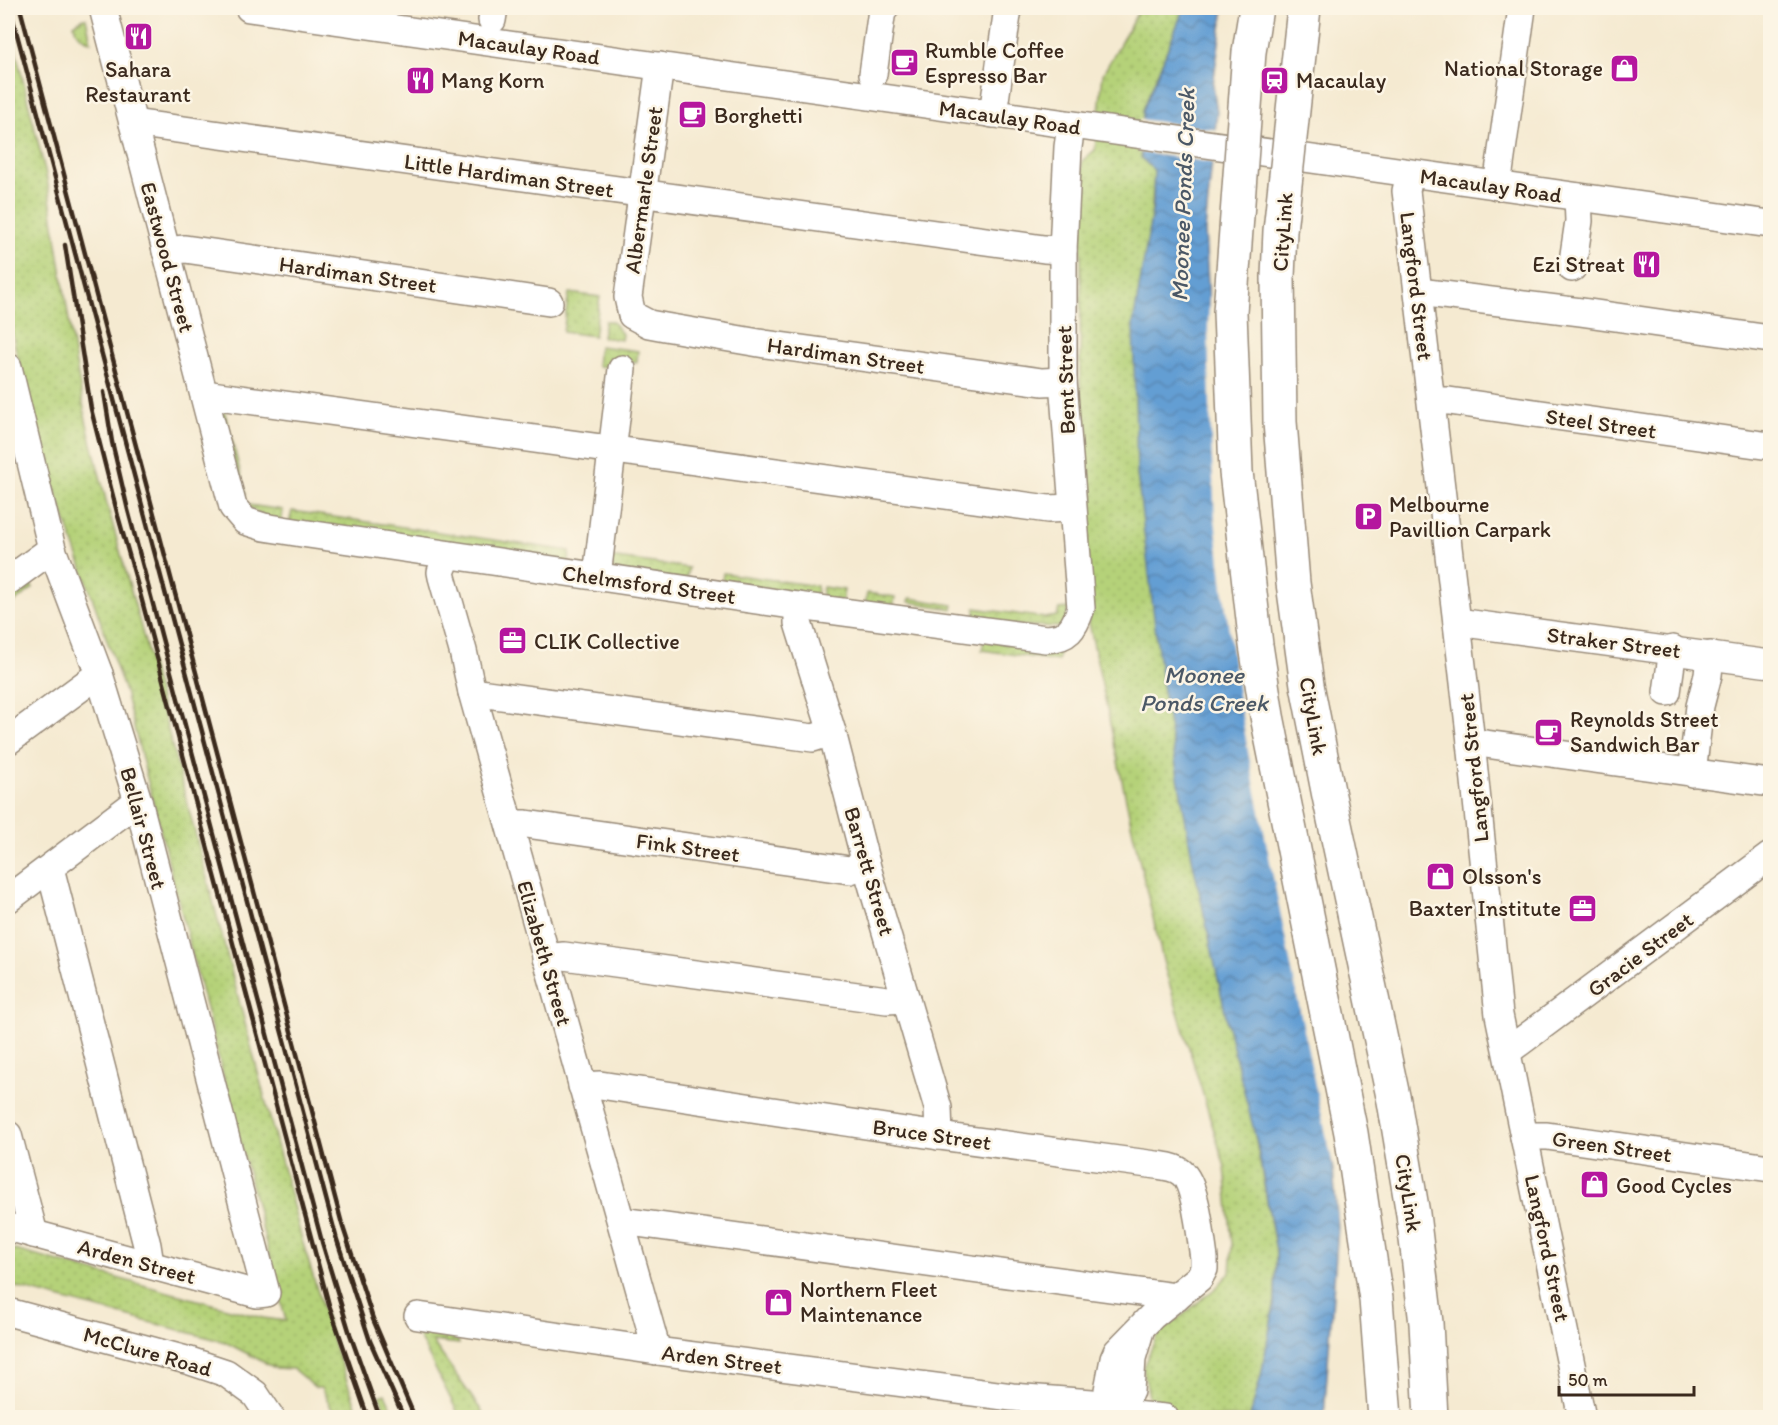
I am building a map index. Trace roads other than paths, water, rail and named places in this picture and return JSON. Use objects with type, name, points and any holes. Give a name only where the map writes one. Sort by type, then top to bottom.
[{"type":"highway","name":"CityLink","points":[[1256,8],[1249,52],[1230,312],[1236,472],[1256,645],[1267,716],[1352,1133],[1361,1188],[1376,1299],[1385,1418]]},
{"type":"highway","name":"CityLink","points":[[1304,8],[1280,231],[1278,277],[1280,422],[1293,583],[1307,686],[1394,1101],[1413,1214],[1426,1323],[1431,1418]]},
{"type":"street","name":"Eastwood Street","points":[[103,8],[233,507]]},
{"type":"street","name":"Macaulay Road","points":[[260,8],[1071,126],[1770,224]]},
{"type":"street","points":[[873,74],[882,10],[885,8]]},
{"type":"street","points":[[993,114],[1008,8]]},
{"type":"street","points":[[1497,186],[1522,8]]},
{"type":"street","name":"Albermarle Street","points":[[632,315],[628,297],[660,66]]},
{"type":"street","name":"Little Hardiman Street","points":[[133,123],[1063,250]]},
{"type":"street","name":"Bent Street","points":[[1070,631],[1077,622],[1081,608],[1063,381],[1063,250],[1071,126]]},
{"type":"street","name":"Langford Street","points":[[1410,174],[1406,191],[1471,742],[1499,1016],[1583,1410]]},
{"type":"street","points":[[1572,268],[1579,222],[1578,197]]},
{"type":"street","name":"Hardiman Street","points":[[166,251],[184,249],[549,302]]},
{"type":"street","points":[[1419,292],[1770,339]]},
{"type":"street","name":"Hardiman Street","points":[[632,315],[649,324],[765,344],[1042,382],[1063,381]]},
{"type":"street","name":"Bellair Street","points":[[8,367],[12,412],[52,549],[99,674],[138,801],[266,1293]]},
{"type":"street","points":[[597,576],[622,369]]},
{"type":"street","points":[[204,394],[1048,509],[1072,508]]},
{"type":"street","name":"Steel Street","points":[[1432,401],[1461,403],[1770,446]]},
{"type":"street","name":"Chelmsford Street","points":[[233,507],[245,521],[264,527],[448,555],[798,606],[1046,639],[1060,638],[1070,631]]},
{"type":"street","points":[[8,581],[52,549]]},
{"type":"street","name":"Elizabeth Street","points":[[448,555],[441,572],[472,692],[657,1351]]},
{"type":"street","name":"Barrett Street","points":[[798,606],[798,623],[832,732],[866,864],[938,1108],[939,1136]]},
{"type":"street","name":"Straker Street","points":[[1457,622],[1673,649],[1770,664]]},
{"type":"street","points":[[1667,692],[1673,649]]},
{"type":"street","points":[[1692,773],[1700,706],[1708,675],[1710,655]]},
{"type":"street","points":[[8,741],[99,674]]},
{"type":"street","points":[[472,692],[813,738],[832,732]]},
{"type":"street","points":[[1471,742],[1567,762],[1692,773],[1770,783]]},
{"type":"street","points":[[8,899],[138,801]]},
{"type":"street","name":"Fink Street","points":[[510,824],[850,870],[866,864]]},
{"type":"street","name":"Gracie Street","points":[[1508,1051],[1770,856]]},
{"type":"street","points":[[50,868],[150,1264]]},
{"type":"street","points":[[546,957],[564,956],[888,1000],[906,999]]},
{"type":"street","name":"Bruce Street","points":[[582,1086],[600,1085],[939,1136],[1156,1165],[1181,1172],[1192,1189],[1204,1269],[1199,1278],[1176,1297]]},
{"type":"street","points":[[8,1135],[34,1234]]},
{"type":"street","name":"Green Street","points":[[1524,1137],[1547,1136],[1770,1168]]},
{"type":"street","points":[[622,1221],[1176,1297]]},
{"type":"street","name":"Arden Street","points":[[8,1227],[257,1294],[266,1293]]},
{"type":"street","points":[[1114,1415],[1130,1391],[1134,1350],[1144,1324],[1176,1297]]},
{"type":"street","name":"McClure Road","points":[[8,1312],[190,1361],[226,1373],[255,1394],[271,1418]]},
{"type":"street","name":"Arden Street","points":[[418,1316],[1037,1407],[1082,1418]]},
{"type":"street","name":"Arden Street","points":[[1037,1407],[1092,1403],[1114,1415],[1165,1418]]},
{"type":"street","points":[[1005,1418],[1037,1407]]},
{"type":"water","name":"Moonee Ponds Creek","points":[[1184,8],[1224,8],[1213,85],[1217,112],[1205,231],[1219,475],[1228,579],[1259,776],[1332,1157],[1338,1227],[1324,1417],[1250,1417],[1261,1376],[1275,1301],[1276,1251],[1257,1143],[1230,1035],[1193,863],[1162,685],[1137,473],[1133,324],[1153,206],[1154,170],[1141,158],[1143,110]]},
{"type":"railway","points":[[10,8],[337,1240],[370,1341],[404,1418]]},
{"type":"railway","points":[[20,8],[342,1224],[373,1319],[415,1418]]},
{"type":"railway","points":[[65,245],[91,409],[118,516],[329,1305],[368,1418]]},
{"type":"railway","points":[[104,392],[112,442],[128,510],[322,1242],[350,1334],[380,1418]]},
{"type":"place","name":"Sahara Restaurant","points":[[138,37]]},
{"type":"place","name":"Rumble Coffee Espresso Bar","points":[[904,63]]},
{"type":"place","name":"National Storage","points":[[1624,68]]},
{"type":"place","name":"Mang Korn","points":[[420,80]]},
{"type":"place","name":"Macaulay","points":[[1275,80]]},
{"type":"place","name":"Borghetti","points":[[693,115]]},
{"type":"place","name":"Ezi Streat","points":[[1646,264]]},
{"type":"place","name":"Melbourne Pavillion Carpark","points":[[1368,517]]},
{"type":"place","name":"CLIK Collective","points":[[513,641]]},
{"type":"place","name":"Reynolds Street Sandwich Bar","points":[[1549,732]]},
{"type":"place","name":"Olsson's","points":[[1441,876]]},
{"type":"place","name":"Baxter Institute","points":[[1582,908]]},
{"type":"place","name":"Good Cycles","points":[[1595,1185]]},
{"type":"place","name":"Northern Fleet Maintenance","points":[[779,1302]]}]
